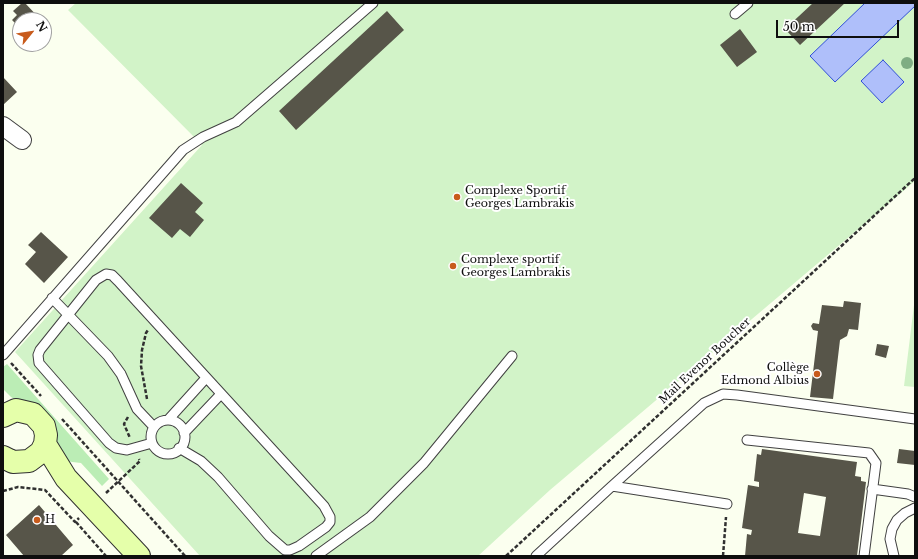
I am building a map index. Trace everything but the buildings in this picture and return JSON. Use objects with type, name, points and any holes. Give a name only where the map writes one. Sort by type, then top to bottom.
[{"type":"street","points":[[3,126],[22,140]]},
{"type":"street","points":[[3,397],[25,411],[33,414],[44,426],[45,444],[66,478],[138,556]]},
{"type":"street","points":[[3,416],[16,410],[25,411]]},
{"type":"street","points":[[29,461],[41,452],[45,444]]},
{"type":"street","points":[[3,457],[13,462],[29,461],[49,468],[66,478]]},
{"type":"lane","points":[[3,354],[183,150],[203,137],[236,122],[373,3]]},
{"type":"lane","points":[[735,14],[748,3]]},
{"type":"lane","points":[[152,443],[127,450],[116,448],[109,443],[39,363],[38,355],[40,350],[96,280],[106,274],[112,275],[324,506],[330,517],[326,527],[300,546],[290,550],[285,550],[269,536],[218,477],[201,461],[179,448]]},
{"type":"lane","points":[[52,298],[108,356],[121,374],[137,409],[154,427]]},
{"type":"lane","points":[[316,556],[370,517],[424,462],[512,356]]},
{"type":"lane","points":[[168,420],[206,378]]},
{"type":"lane","points":[[184,433],[222,394]]},
{"type":"lane","points":[[536,556],[704,404],[723,394],[915,420]]},
{"type":"lane","points":[[168,420],[178,424],[184,433],[183,444],[175,452],[164,453],[159,451],[152,443],[151,438],[154,427],[162,421],[168,420]]},
{"type":"lane","points":[[747,440],[869,453],[876,463],[864,556]]},
{"type":"lane","points":[[612,486],[727,504]]},
{"type":"lane","points":[[872,489],[908,494],[915,497]]},
{"type":"lane","points":[[894,556],[890,539],[892,529],[901,516],[915,508]]},
{"type":"path","name":"Mail Evenor Boucher","points":[[506,556],[915,178]]},
{"type":"path","points":[[3,354],[45,400]]},
{"type":"path","points":[[61,418],[185,556]]},
{"type":"path","points":[[3,491],[18,488],[45,490],[106,556]]},
{"type":"path","points":[[723,556],[727,504]]},
{"type":"path","points":[[75,522],[84,514]]},
{"type":"green space","name":"Complexe sportif Georges Lambrakis","points":[[76,3],[915,3],[915,181],[550,490],[478,556],[200,556],[15,352],[202,145],[68,10]]},
{"type":"green space","points":[[915,297],[915,387],[904,386]]},
{"type":"green space","points":[[7,364],[109,479],[102,486],[81,463],[64,461],[22,404],[11,397],[3,389],[3,367]]},
{"type":"water","points":[[865,3],[915,3],[915,6],[835,82],[810,56]]},
{"type":"water","points":[[883,60],[904,82],[882,103],[861,81]]},
{"type":"place","name":"Complexe Sportif Georges Lambrakis","points":[[457,197]]},
{"type":"place","name":"Complexe sportif Georges Lambrakis","points":[[453,266]]},
{"type":"place","name":"Collège Edmond Albius","points":[[817,374]]},
{"type":"place","name":"H","points":[[37,520]]}]
